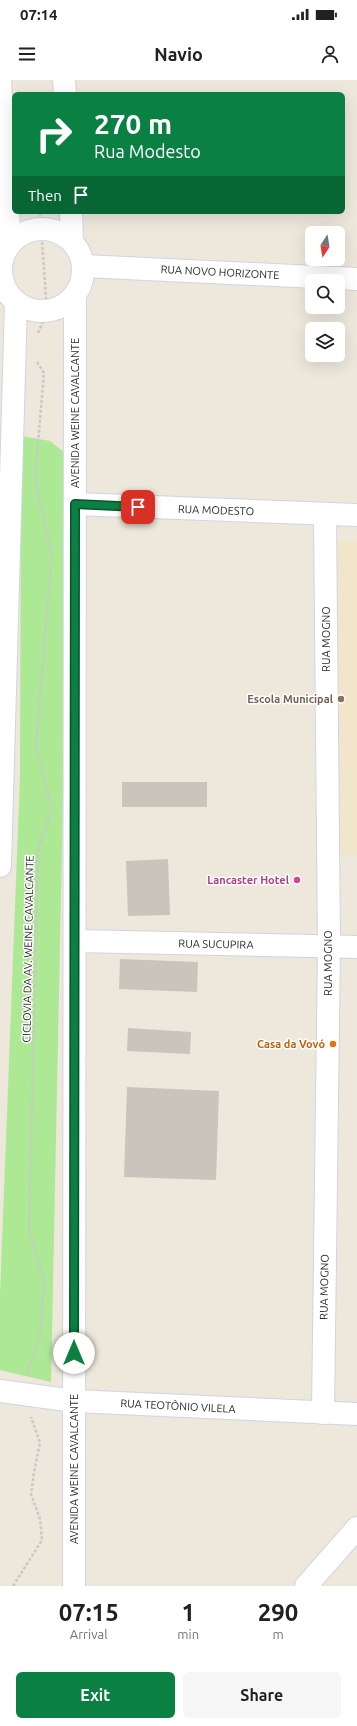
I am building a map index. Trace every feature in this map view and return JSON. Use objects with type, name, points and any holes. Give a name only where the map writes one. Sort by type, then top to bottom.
[{"type":"main road","points":[[64,80],[65,92]]},
{"type":"main road","points":[[0,81],[10,244]]},
{"type":"main road","points":[[71,214],[72,241]]},
{"type":"main road","points":[[0,866],[6,293],[1,276],[1,265],[4,254],[10,244],[40,220],[72,241],[80,253],[84,266],[83,276],[75,296],[63,307],[47,312],[30,310],[6,293]]},
{"type":"main road","name":"RUA NOVO HORIZONTE","points":[[84,266],[357,279]]},
{"type":"main road","name":"AVENIDA WEINE CAVALCANTE","points":[[74,1586],[75,296]]},
{"type":"main road","name":"RUA MODESTO","points":[[75,504],[357,515]]},
{"type":"main road","name":"RUA MOGNO","points":[[323,1413],[328,946],[325,514]]},
{"type":"main road","name":"RUA SUCUPIRA","points":[[75,941],[357,947]]},
{"type":"main road","name":"RUA TEOTÔNIO VILELA","points":[[0,1391],[25,1393],[74,1401],[357,1414]]},
{"type":"main road","points":[[306,1586],[357,1528]]},
{"type":"path","points":[[36,336],[47,312],[40,220]]},
{"type":"path","name":"CICLOVIA DA AV. WEINE CAVALCANTE","points":[[13,1586],[42,1540],[40,1519],[31,1494],[40,1443],[25,1393],[27,1368],[40,1337],[44,1282],[29,1230],[38,850],[52,807],[36,747],[52,558],[35,479],[44,373],[33,356]]},
{"type":"shaded area","name":"Escola Municipal","points":[[330,541],[357,541],[357,856],[320,856]]},
{"type":"green space","points":[[21,436],[50,441],[70,457],[51,1382],[0,1370],[0,1295],[20,776]]},
{"type":"building","points":[[122,782],[207,782],[207,807],[122,807]]},
{"type":"building","points":[[168,859],[170,915],[128,916],[126,861]]},
{"type":"building","points":[[120,959],[198,962],[197,992],[119,989]]},
{"type":"building","points":[[128,1028],[191,1032],[190,1054],[127,1051]]},
{"type":"building","points":[[127,1087],[219,1091],[216,1180],[124,1177]]},
{"type":"place","name":"Escola Municipal","points":[[341,699]]},
{"type":"place","name":"Lancaster Hotel","points":[[297,880]]},
{"type":"place","name":"Casa da Vovó","points":[[333,1044]]},
{"type":"route","points":[[74,1353],[75,504],[138,507]]}]
